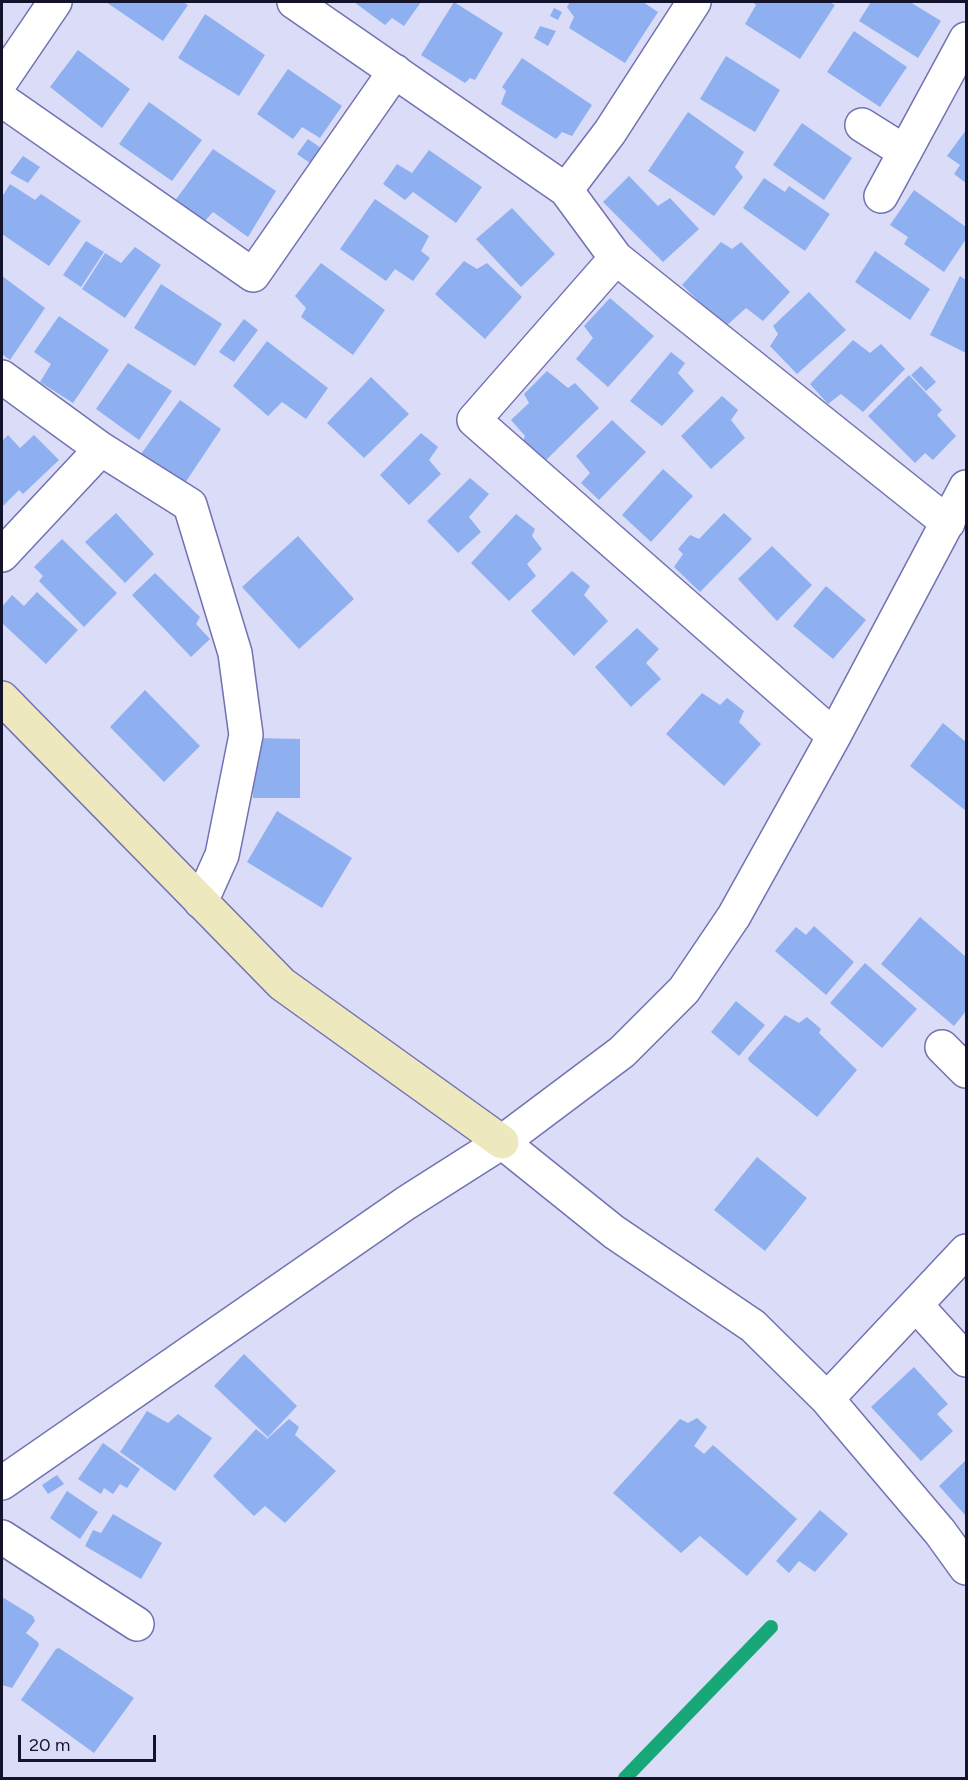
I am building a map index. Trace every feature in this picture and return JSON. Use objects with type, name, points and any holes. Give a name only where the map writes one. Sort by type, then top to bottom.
[{"type":"street","points":[[2,80],[55,2]]},
{"type":"street","points":[[294,2],[566,190],[616,258],[948,523]]},
{"type":"street","points":[[566,190],[610,132],[693,2]]},
{"type":"street","points":[[881,196],[966,39]]},
{"type":"street","points":[[2,100],[253,275],[395,71]]},
{"type":"street","points":[[862,125],[905,152]]},
{"type":"street","points":[[616,258],[474,420],[834,736]]},
{"type":"street","points":[[2,377],[101,449],[190,505],[235,652],[246,735],[222,855],[201,902]]},
{"type":"street","points":[[2,555],[101,449]]},
{"type":"street","points":[[2,1484],[406,1203],[502,1142],[622,1052],[684,990],[734,916],[834,736],[966,487]]},
{"type":"street","points":[[2,698],[282,984],[502,1142],[614,1232],[753,1326],[827,1399],[940,1532],[966,1569]]},
{"type":"street","points":[[942,1047],[966,1071]]},
{"type":"street","points":[[827,1399],[966,1251]]},
{"type":"street","points":[[916,1305],[966,1360]]},
{"type":"street","points":[[2,1537],[137,1624]]},
{"type":"building","points":[[106,2],[183,2],[188,5],[163,41]]},
{"type":"building","points":[[354,2],[421,2],[404,26],[392,18],[385,25]]},
{"type":"building","points":[[454,2],[503,33],[475,80],[470,78],[465,83],[421,55]]},
{"type":"building","points":[[570,2],[643,2],[658,12],[625,63],[569,28],[574,17],[567,7]]},
{"type":"building","points":[[753,2],[829,2],[835,5],[800,59],[745,24],[756,5]]},
{"type":"building","points":[[871,2],[910,2],[941,21],[918,58],[859,21]]},
{"type":"building","points":[[554,8],[562,12],[558,20],[550,16]]},
{"type":"building","points":[[205,14],[265,55],[239,96],[178,58]]},
{"type":"building","points":[[540,26],[556,31],[548,46],[534,38]]},
{"type":"building","points":[[854,31],[907,67],[880,107],[827,72]]},
{"type":"building","points":[[78,50],[130,89],[102,128],[50,87]]},
{"type":"building","points":[[726,56],[780,90],[755,132],[700,99]]},
{"type":"building","points":[[522,58],[592,105],[572,136],[562,132],[556,139],[501,104],[506,91],[502,87]]},
{"type":"building","points":[[288,69],[342,106],[320,138],[302,127],[293,139],[257,114]]},
{"type":"building","points":[[149,102],[202,140],[172,181],[119,144]]},
{"type":"building","points":[[688,112],[744,152],[735,167],[743,177],[714,216],[648,171]]},
{"type":"building","points":[[802,123],[852,158],[824,200],[773,165]]},
{"type":"building","points":[[966,130],[966,183],[954,174],[960,165],[947,156]]},
{"type":"building","points":[[308,139],[321,148],[310,163],[297,154]]},
{"type":"building","points":[[213,149],[276,191],[248,237],[213,212],[204,222],[174,202]]},
{"type":"building","points":[[429,150],[482,187],[456,223],[413,192],[405,200],[383,184],[397,164],[412,173]]},
{"type":"building","points":[[23,156],[40,167],[28,183],[10,173]]},
{"type":"building","points":[[629,176],[658,206],[670,198],[699,229],[663,262],[603,202]]},
{"type":"building","points":[[764,178],[785,192],[789,186],[830,214],[805,251],[743,208]]},
{"type":"building","points":[[10,184],[35,200],[41,194],[81,221],[49,266],[2,234],[2,197]]},
{"type":"building","points":[[914,190],[966,227],[966,239],[944,272],[904,244],[908,237],[890,225]]},
{"type":"building","points":[[375,199],[429,236],[421,251],[430,258],[413,281],[395,269],[386,281],[340,249]]},
{"type":"building","points":[[512,208],[555,254],[521,287],[476,239]]},
{"type":"building","points":[[86,241],[104,252],[81,287],[63,275]]},
{"type":"building","points":[[721,242],[732,249],[741,242],[790,292],[763,321],[746,308],[725,327],[682,285]]},
{"type":"building","points":[[135,247],[161,265],[125,318],[82,289],[105,253],[121,263]]},
{"type":"building","points":[[875,251],[930,289],[910,320],[855,282]]},
{"type":"building","points":[[464,261],[477,269],[487,263],[522,297],[485,339],[435,294]]},
{"type":"building","points":[[321,263],[385,310],[353,355],[301,317],[306,308],[295,296]]},
{"type":"building","points":[[2,276],[45,308],[10,360],[2,354]]},
{"type":"building","points":[[960,276],[966,280],[966,353],[930,335]]},
{"type":"building","points":[[161,284],[222,324],[195,366],[134,328]]},
{"type":"building","points":[[809,292],[846,330],[797,374],[770,346],[778,334],[773,326]]},
{"type":"building","points":[[610,298],[654,336],[608,387],[576,359],[593,338],[584,326]]},
{"type":"building","points":[[59,316],[109,350],[73,403],[40,382],[51,364],[34,352]]},
{"type":"building","points":[[244,319],[258,330],[234,362],[219,352]]},
{"type":"building","points":[[853,340],[870,353],[881,344],[905,369],[863,412],[841,394],[828,404],[810,384]]},
{"type":"building","points":[[267,341],[328,388],[306,419],[282,402],[268,416],[233,386]]},
{"type":"building","points":[[671,352],[685,363],[678,373],[694,391],[662,426],[630,401]]},
{"type":"building","points":[[128,363],[172,391],[139,440],[96,409]]},
{"type":"building","points":[[921,366],[936,382],[926,391],[911,375]]},
{"type":"building","points":[[547,371],[568,388],[575,383],[599,408],[544,462],[523,441],[525,436],[511,420],[529,403],[524,394]]},
{"type":"building","points":[[909,375],[942,410],[937,415],[956,436],[933,460],[925,453],[915,463],[868,416]]},
{"type":"building","points":[[371,377],[409,414],[364,458],[327,423]]},
{"type":"building","points":[[722,396],[738,410],[731,420],[745,438],[711,469],[681,436]]},
{"type":"building","points":[[180,400],[221,429],[185,483],[141,454]]},
{"type":"building","points":[[612,420],[646,452],[599,500],[581,483],[590,473],[576,456]]},
{"type":"building","points":[[421,433],[438,447],[429,460],[441,474],[409,505],[380,475]]},
{"type":"building","points":[[8,435],[20,448],[34,435],[59,460],[23,494],[19,490],[2,507],[2,441]]},
{"type":"building","points":[[663,469],[693,496],[651,542],[622,515]]},
{"type":"building","points":[[470,478],[489,494],[469,517],[481,532],[458,553],[427,521]]},
{"type":"building","points":[[116,513],[154,554],[125,583],[85,542]]},
{"type":"building","points":[[724,513],[752,539],[700,592],[674,567],[683,554],[678,549],[690,535],[699,539]]},
{"type":"building","points":[[516,514],[535,529],[532,536],[542,549],[527,564],[536,576],[509,601],[471,563]]},
{"type":"building","points":[[298,536],[354,599],[299,649],[242,587]]},
{"type":"building","points":[[62,539],[117,593],[84,627],[39,581],[43,576],[34,567]]},
{"type":"building","points":[[772,546],[812,585],[777,621],[738,579]]},
{"type":"building","points":[[572,571],[590,586],[584,595],[608,621],[574,656],[531,611]]},
{"type":"building","points":[[155,573],[200,617],[196,624],[210,639],[191,657],[132,595]]},
{"type":"building","points":[[826,586],[866,620],[833,659],[793,626]]},
{"type":"building","points":[[37,592],[78,630],[46,664],[2,623],[2,607],[12,595],[24,606]]},
{"type":"building","points":[[637,628],[659,649],[646,663],[661,679],[631,707],[595,667]]},
{"type":"building","points":[[145,690],[200,746],[164,782],[110,727]]},
{"type":"building","points":[[702,693],[720,705],[727,698],[744,711],[739,722],[761,744],[724,786],[666,734]]},
{"type":"building","points":[[943,723],[966,742],[966,811],[910,766]]},
{"type":"building","points":[[254,738],[300,739],[300,798],[253,798]]},
{"type":"building","points":[[277,811],[352,858],[322,908],[247,862]]},
{"type":"building","points":[[920,917],[966,957],[966,1011],[954,1026],[881,964]]},
{"type":"building","points":[[814,926],[854,962],[826,995],[775,951],[796,927],[806,935]]},
{"type":"building","points":[[865,963],[917,1009],[882,1048],[830,1003]]},
{"type":"building","points":[[736,1001],[765,1025],[739,1056],[711,1032]]},
{"type":"building","points":[[785,1015],[799,1023],[807,1017],[821,1029],[819,1033],[857,1070],[817,1117],[748,1058]]},
{"type":"building","points":[[757,1157],[807,1198],[765,1251],[714,1210]]},
{"type":"building","points":[[244,1354],[297,1406],[268,1437],[214,1386]]},
{"type":"building","points":[[914,1367],[948,1404],[937,1414],[953,1431],[921,1461],[871,1407]]},
{"type":"building","points":[[147,1411],[168,1423],[178,1414],[212,1438],[175,1491],[120,1452]]},
{"type":"building","points":[[697,1418],[707,1427],[694,1446],[704,1454],[713,1445],[797,1519],[747,1576],[700,1536],[681,1553],[613,1493],[680,1419],[688,1423]]},
{"type":"building","points":[[289,1419],[299,1427],[295,1435],[336,1471],[285,1523],[265,1506],[254,1516],[213,1476],[256,1429],[267,1438],[266,1440]]},
{"type":"building","points":[[103,1443],[140,1469],[127,1488],[120,1484],[113,1494],[104,1488],[101,1494],[78,1479]]},
{"type":"building","points":[[966,1460],[966,1516],[939,1486]]},
{"type":"building","points":[[57,1475],[64,1484],[48,1494],[42,1485]]},
{"type":"building","points":[[67,1491],[98,1512],[80,1539],[50,1518]]},
{"type":"building","points":[[820,1510],[848,1534],[815,1572],[799,1561],[789,1573],[776,1561]]},
{"type":"building","points":[[113,1514],[162,1543],[141,1579],[85,1546],[93,1530],[101,1533]]},
{"type":"building","points":[[2,1597],[33,1616],[35,1621],[26,1633],[39,1645],[12,1688],[2,1685]]},
{"type":"building","points":[[59,1648],[134,1698],[94,1753],[21,1700],[56,1649]]},
{"type":"waterway","points":[[625,1778],[771,1627]]}]
